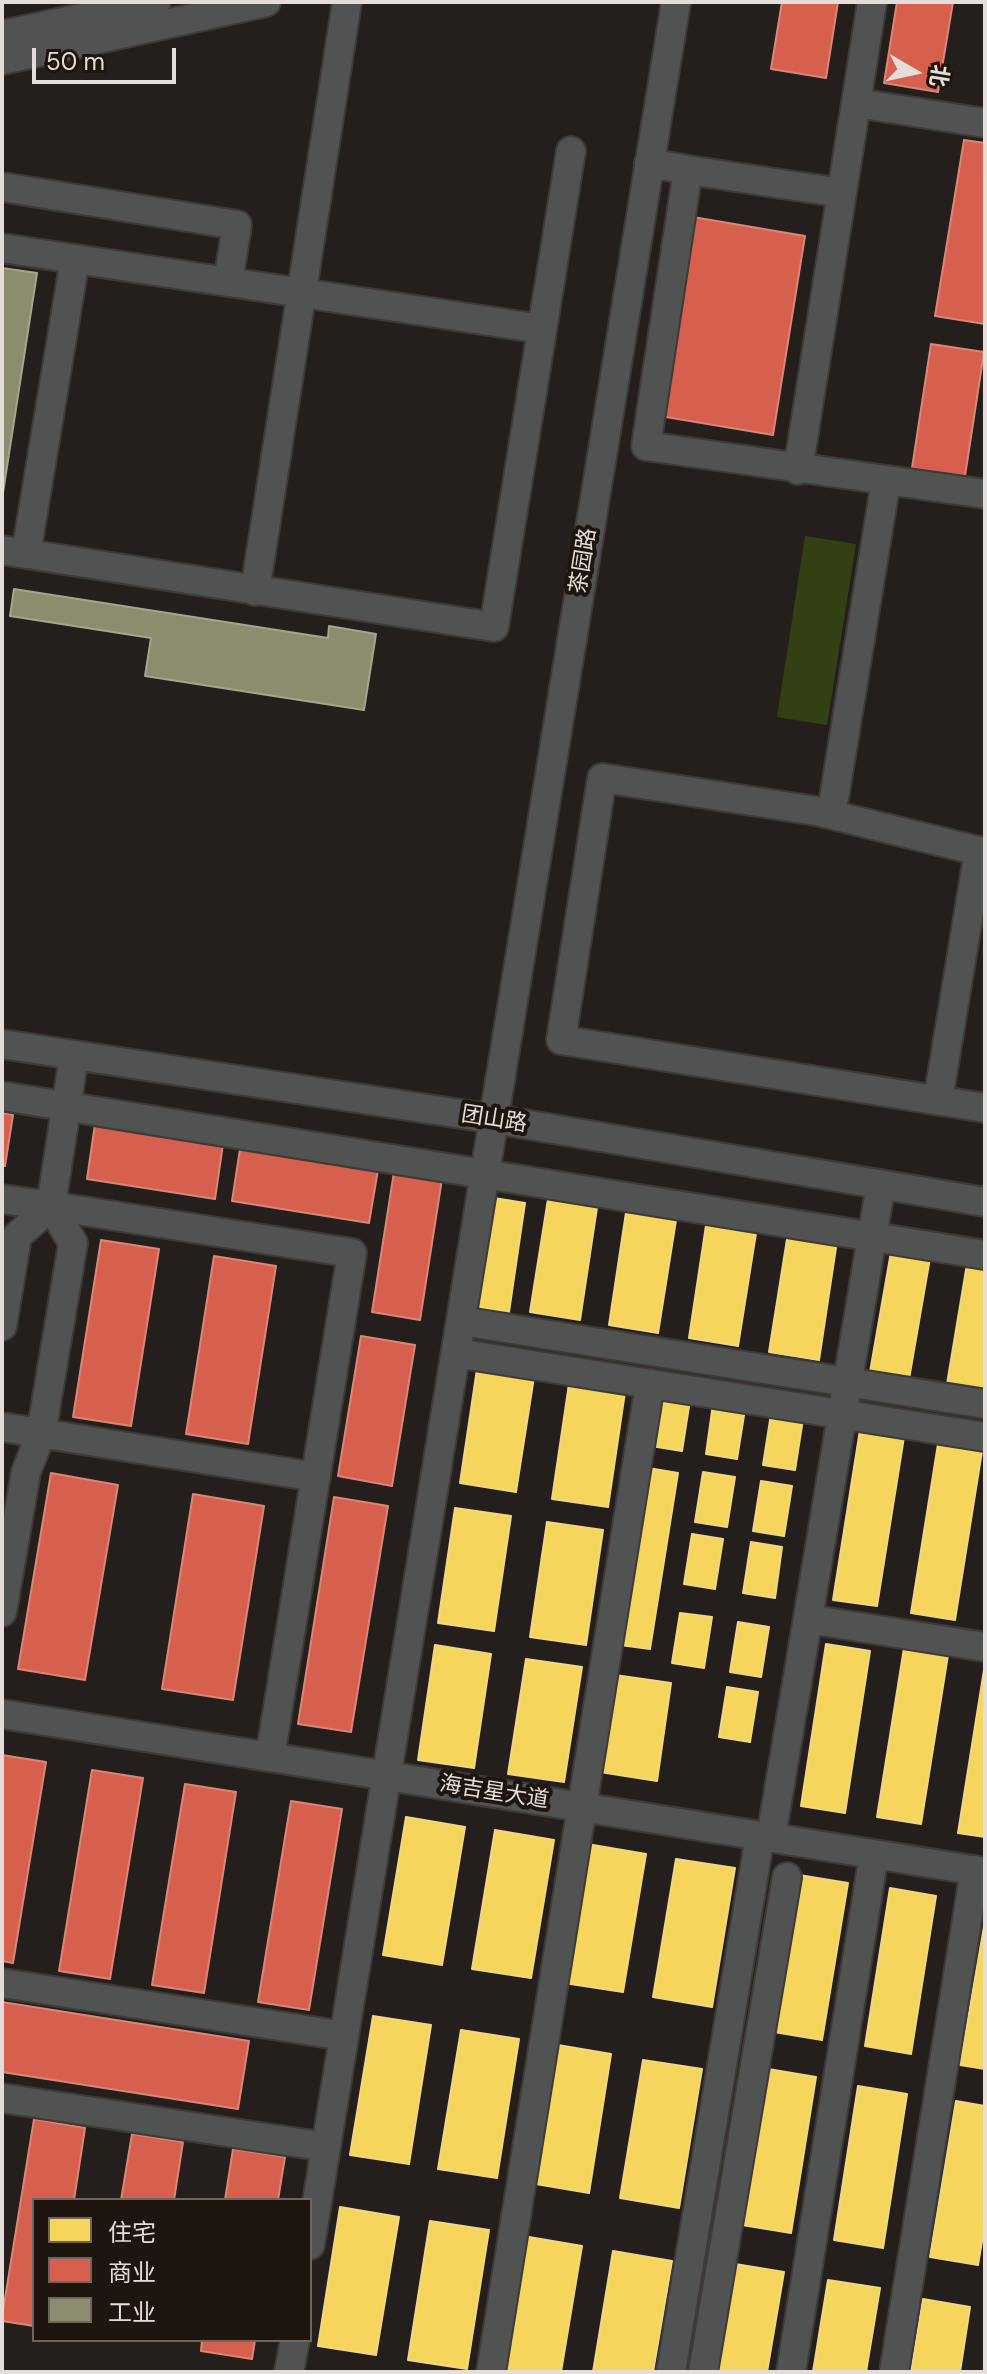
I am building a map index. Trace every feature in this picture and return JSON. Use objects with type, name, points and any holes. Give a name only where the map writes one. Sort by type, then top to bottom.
[{"type":"street","points":[[2,35],[156,2]]},
{"type":"street","points":[[2,60],[266,2]]},
{"type":"street","points":[[255,591],[347,2]]},
{"type":"street","name":"茶园路","points":[[312,2233],[676,2]]},
{"type":"street","points":[[798,470],[872,2]]},
{"type":"street","points":[[856,103],[985,123]]},
{"type":"street","points":[[75,259],[14,552],[494,627],[571,151]]},
{"type":"street","points":[[649,163],[842,193]]},
{"type":"street","points":[[688,170],[646,446],[798,470],[985,494]]},
{"type":"street","points":[[2,187],[237,225],[228,282]]},
{"type":"street","points":[[2,248],[542,329]]},
{"type":"street","points":[[834,798],[886,481]]},
{"type":"street","points":[[938,1100],[982,851],[816,811],[602,778],[561,1040],[985,1108]]},
{"type":"street","name":"团山路","points":[[2,1044],[494,1119],[985,1202]]},
{"type":"street","points":[[2,1612],[26,1472],[41,1434],[73,1243],[51,1206],[74,1056]]},
{"type":"street","points":[[2,1096],[985,1255]]},
{"type":"street","points":[[671,2372],[766,1836],[808,1619],[881,1184]]},
{"type":"street","points":[[2,1199],[352,1253],[270,1757]]},
{"type":"street","points":[[2,1326],[17,1236],[51,1206]]},
{"type":"street","points":[[461,1321],[985,1404]]},
{"type":"street","points":[[456,1353],[985,1437]]},
{"type":"street","points":[[491,2372],[650,1384]]},
{"type":"street","points":[[2,1427],[316,1477]]},
{"type":"street","points":[[808,1619],[985,1647]]},
{"type":"street","name":"海吉星大道","points":[[2,1714],[980,1871]]},
{"type":"street","points":[[791,2372],[874,1854]]},
{"type":"street","points":[[894,2372],[980,1871]]},
{"type":"street","points":[[703,2372],[787,1877]]},
{"type":"street","points":[[2,1983],[344,2036]]},
{"type":"street","points":[[2,2098],[326,2147]]},
{"type":"street","points":[[289,2372],[295,2342]]},
{"type":"green space","points":[[805,536],[856,544],[827,725],[777,717]]},
{"type":"building: 住宅","points":[[549,1193],[598,1201],[580,1320],[530,1312]]},
{"type":"building: 住宅","points":[[494,1198],[525,1203],[509,1312],[477,1308]]},
{"type":"building: 住宅","points":[[627,1206],[677,1214],[658,1333],[609,1325]]},
{"type":"building: 住宅","points":[[707,1219],[757,1227],[738,1346],[689,1338]]},
{"type":"building: 住宅","points":[[788,1233],[837,1241],[819,1360],[769,1352]]},
{"type":"building: 住宅","points":[[891,1252],[930,1258],[909,1379],[870,1372]]},
{"type":"building: 住宅","points":[[967,1264],[985,1267],[985,1391],[947,1384]]},
{"type":"building: 住宅","points":[[477,1369],[534,1377],[516,1492],[460,1483]]},
{"type":"building: 住宅","points":[[569,1384],[625,1392],[608,1507],[552,1499]]},
{"type":"building: 住宅","points":[[659,1396],[690,1400],[682,1451],[651,1446]]},
{"type":"building: 住宅","points":[[713,1404],[745,1409],[737,1459],[706,1454]]},
{"type":"building: 住宅","points":[[771,1414],[803,1419],[795,1470],[763,1465]]},
{"type":"building: 住宅","points":[[860,1430],[904,1437],[877,1606],[833,1600]]},
{"type":"building: 住宅","points":[[938,1444],[982,1451],[955,1620],[911,1613]]},
{"type":"building: 住宅","points":[[648,1468],[678,1473],[650,1649],[620,1645]]},
{"type":"building: 住宅","points":[[703,1472],[735,1477],[727,1527],[695,1522]]},
{"type":"building: 住宅","points":[[761,1481],[792,1486],[784,1536],[753,1531]]},
{"type":"building: 住宅","points":[[455,1508],[511,1516],[494,1631],[438,1623]]},
{"type":"building: 住宅","points":[[547,1522],[603,1530],[586,1645],[530,1637]]},
{"type":"building: 住宅","points":[[692,1534],[723,1539],[715,1589],[684,1584]]},
{"type":"building: 住宅","points":[[751,1542],[782,1547],[775,1598],[743,1593]]},
{"type":"building: 住宅","points":[[680,1613],[712,1617],[704,1668],[672,1663]]},
{"type":"building: 住宅","points":[[738,1622],[769,1627],[761,1677],[730,1672]]},
{"type":"building: 住宅","points":[[826,1644],[870,1651],[845,1813],[801,1806]]},
{"type":"building: 住宅","points":[[435,1645],[491,1654],[474,1768],[418,1760]]},
{"type":"building: 住宅","points":[[904,1648],[948,1655],[921,1824],[877,1817]]},
{"type":"building: 住宅","points":[[526,1659],[582,1667],[564,1782],[508,1774]]},
{"type":"building: 住宅","points":[[985,1670],[985,1837],[958,1833]]},
{"type":"building: 住宅","points":[[615,1675],[671,1683],[657,1781],[600,1772]]},
{"type":"building: 住宅","points":[[727,1687],[758,1692],[750,1742],[719,1737]]},
{"type":"building: 住宅","points":[[406,1817],[465,1827],[442,1965],[383,1955]]},
{"type":"building: 住宅","points":[[495,1830],[554,1840],[531,1978],[472,1969]]},
{"type":"building: 住宅","points":[[587,1844],[646,1854],[623,1992],[564,1983]]},
{"type":"building: 住宅","points":[[676,1859],[735,1868],[712,2007],[653,1997]]},
{"type":"building: 住宅","points":[[793,1874],[848,1883],[822,2040],[768,2031]]},
{"type":"building: 住宅","points":[[890,1888],[936,1896],[911,2054],[865,2046]]},
{"type":"building: 住宅","points":[[985,1921],[985,2069],[960,2065]]},
{"type":"building: 住宅","points":[[373,2016],[431,2025],[409,2164],[350,2155]]},
{"type":"building: 住宅","points":[[461,2030],[519,2039],[497,2178],[438,2169]]},
{"type":"building: 住宅","points":[[552,2044],[611,2054],[589,2193],[530,2183]]},
{"type":"building: 住宅","points":[[643,2060],[702,2069],[679,2208],[620,2198]]},
{"type":"building: 住宅","points":[[762,2068],[816,2077],[791,2233],[736,2224]]},
{"type":"building: 住宅","points":[[858,2086],[907,2094],[883,2248],[834,2240]]},
{"type":"building: 住宅","points":[[956,2101],[985,2106],[985,2223],[978,2265],[930,2257]]},
{"type":"building: 住宅","points":[[340,2207],[399,2217],[376,2355],[318,2346]]},
{"type":"building: 住宅","points":[[430,2221],[489,2230],[467,2369],[408,2360]]},
{"type":"building: 住宅","points":[[523,2236],[582,2246],[561,2372],[500,2372]]},
{"type":"building: 住宅","points":[[613,2251],[672,2261],[653,2372],[593,2372]]},
{"type":"building: 住宅","points":[[729,2263],[784,2272],[767,2372],[711,2372]]},
{"type":"building: 住宅","points":[[828,2280],[880,2288],[866,2372],[813,2372]]},
{"type":"building: 住宅","points":[[923,2299],[970,2307],[960,2372],[911,2372]]},
{"type":"building: 商业","points":[[782,2],[838,2],[826,78],[771,69]]},
{"type":"building: 商业","points":[[897,2],[953,2],[938,92],[884,83]]},
{"type":"building: 商业","points":[[964,140],[985,143],[985,324],[935,316]]},
{"type":"building: 商业","points":[[693,217],[805,236],[773,435],[660,416]]},
{"type":"building: 商业","points":[[931,344],[984,352],[965,476],[912,468]]},
{"type":"building: 商业","points":[[2,1113],[13,1115],[5,1166],[2,1166]]},
{"type":"building: 商业","points":[[95,1124],[223,1144],[215,1199],[87,1179]]},
{"type":"building: 商业","points":[[240,1149],[378,1170],[369,1223],[232,1201]]},
{"type":"building: 商业","points":[[394,1172],[442,1179],[420,1320],[372,1312]]},
{"type":"building: 商业","points":[[101,1240],[159,1249],[131,1426],[73,1417]]},
{"type":"building: 商业","points":[[214,1256],[276,1266],[248,1444],[186,1434]]},
{"type":"building: 商业","points":[[361,1336],[415,1345],[392,1486],[338,1476]]},
{"type":"building: 商业","points":[[51,1473],[118,1485],[85,1680],[18,1669]]},
{"type":"building: 商业","points":[[193,1494],[264,1506],[233,1700],[162,1689]]},
{"type":"building: 商业","points":[[334,1497],[388,1506],[351,1732],[298,1724]]},
{"type":"building: 商业","points":[[2,1755],[46,1762],[13,1963],[2,1961]]},
{"type":"building: 商业","points":[[92,1770],[143,1778],[110,1979],[59,1971]]},
{"type":"building: 商业","points":[[185,1784],[236,1792],[204,1993],[152,1985]]},
{"type":"building: 商业","points":[[291,1801],[342,1809],[309,2010],[258,2002]]},
{"type":"building: 商业","points":[[2,2002],[249,2041],[238,2109],[2,2072]]},
{"type":"building: 商业","points":[[34,2119],[85,2128],[74,2198],[32,2198],[32,2326],[2,2321]]},
{"type":"building: 商业","points":[[132,2134],[183,2142],[174,2198],[121,2198]]},
{"type":"building: 商业","points":[[233,2149],[285,2157],[278,2198],[225,2198]]},
{"type":"building: 商业","points":[[202,2342],[255,2342],[252,2359],[201,2351]]},
{"type":"building: 工业","points":[[2,268],[37,273],[2,499]]},
{"type":"building: 工业","points":[[14,589],[328,638],[329,626],[376,634],[364,710],[145,676],[151,638],[10,616]]}]
